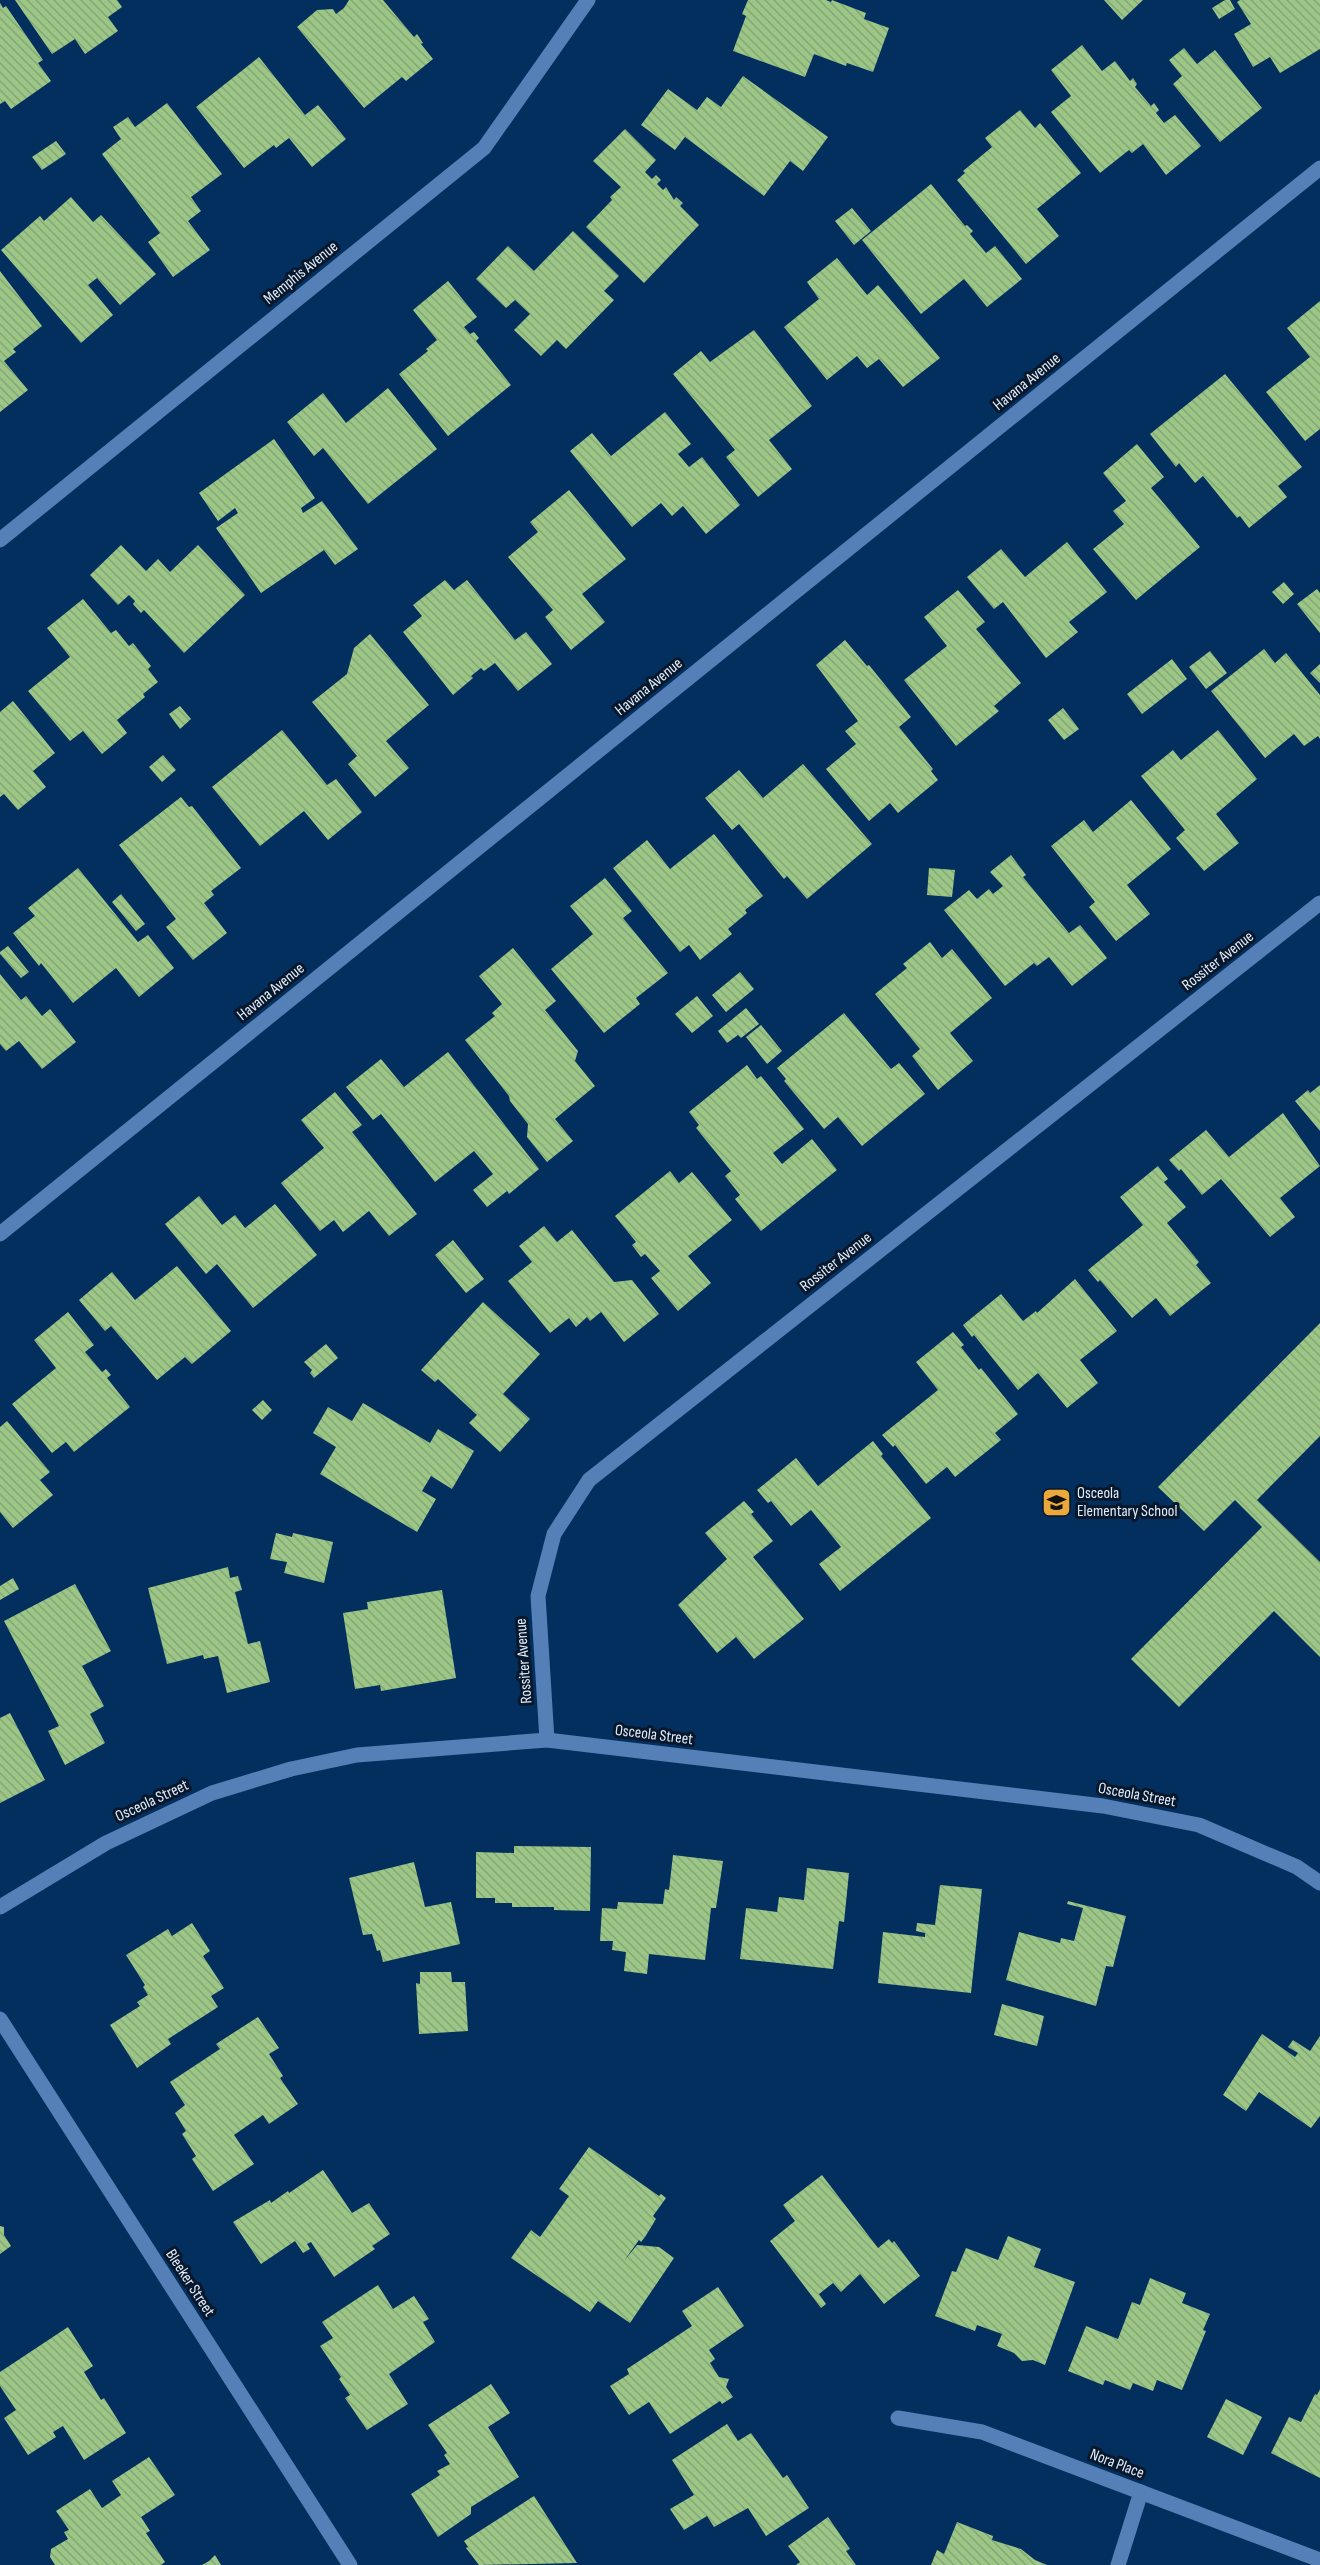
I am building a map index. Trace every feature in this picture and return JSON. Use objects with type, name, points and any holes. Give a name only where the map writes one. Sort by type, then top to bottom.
[{"type":"street","name":"Memphis Avenue","points":[[0,540],[484,148],[588,0]]},
{"type":"street","name":"Havana Avenue","points":[[0,1234],[1320,168]]},
{"type":"street","name":"Rossiter Avenue","points":[[547,1740],[538,1596],[554,1534],[589,1480],[1320,903]]},
{"type":"street","name":"Osceola Street","points":[[0,1907],[106,1843],[224,1790],[291,1769],[357,1755],[547,1740],[1102,1806],[1199,1825],[1297,1867],[1320,1883]]},
{"type":"street","name":"Bleeker Street","points":[[0,2019],[350,2565]]},
{"type":"street","name":"Nora Place","points":[[898,2418],[982,2432],[1320,2559]]},
{"type":"street","points":[[1118,2565],[1141,2492]]},
{"type":"building","points":[[15,0],[117,0],[122,7],[108,17],[118,31],[85,54],[75,39],[52,54]]},
{"type":"building","points":[[349,0],[383,0],[414,37],[417,34],[423,43],[421,44],[433,59],[406,81],[402,77],[364,108],[297,27],[317,10],[333,9],[336,14]]},
{"type":"building","points":[[748,0],[826,0],[831,2],[832,0],[866,13],[864,19],[889,28],[873,72],[847,63],[846,66],[814,54],[805,77],[733,51],[746,16],[742,14]]},
{"type":"building","points":[[1104,0],[1143,0],[1122,20]]},
{"type":"building","points":[[1225,0],[1230,0],[1235,9],[1219,19],[1212,8]]},
{"type":"building","points":[[1240,0],[1320,0],[1320,49],[1280,73],[1270,57],[1253,67],[1234,34],[1251,24],[1237,2]]},
{"type":"building","points":[[0,3],[3,8],[6,6],[43,60],[38,63],[51,81],[11,109],[5,101],[0,104]]},
{"type":"building","points":[[1082,45],[1102,71],[1115,61],[1130,81],[1133,78],[1137,84],[1135,87],[1151,106],[1154,103],[1159,110],[1156,113],[1164,123],[1175,115],[1201,146],[1166,175],[1143,144],[1132,153],[1129,150],[1100,173],[1051,112],[1071,96],[1051,70]]},
{"type":"building","points":[[1184,48],[1197,64],[1215,50],[1262,108],[1220,142],[1173,84],[1182,76],[1169,60]]},
{"type":"building","points":[[259,57],[305,115],[318,105],[346,139],[312,167],[289,138],[276,148],[274,145],[244,168],[196,107]]},
{"type":"building","points":[[743,76],[828,137],[803,171],[790,161],[764,196],[685,137],[675,150],[641,125],[668,89],[697,110],[707,97],[721,107]]},
{"type":"building","points":[[167,103],[222,174],[191,197],[201,211],[188,221],[210,250],[173,277],[148,242],[160,233],[102,154],[121,139],[113,127],[128,117],[135,127]]},
{"type":"building","points":[[1020,110],[1035,128],[1040,123],[1081,173],[1037,209],[1059,236],[1026,264],[957,180],[965,173],[963,171],[992,147],[985,138]]},
{"type":"building","points":[[625,129],[656,160],[645,172],[652,179],[656,175],[661,180],[657,184],[663,190],[666,187],[674,200],[676,197],[683,203],[680,206],[699,225],[644,283],[586,227],[621,187],[593,161]]},
{"type":"building","points":[[56,141],[66,154],[42,170],[32,157]]},
{"type":"building","points":[[931,184],[965,226],[967,225],[973,231],[970,234],[986,253],[995,246],[1022,279],[987,307],[964,279],[921,314],[862,240]]},
{"type":"building","points":[[71,197],[93,222],[101,215],[156,274],[120,305],[97,278],[88,285],[113,315],[81,343],[1,250],[40,216],[44,221]]},
{"type":"building","points":[[852,208],[871,231],[854,245],[835,221]]},
{"type":"building","points":[[573,231],[619,276],[604,291],[614,300],[566,349],[557,340],[541,356],[514,330],[530,314],[515,300],[506,308],[476,279],[508,246],[534,271]]},
{"type":"building","points":[[837,258],[867,295],[878,285],[940,358],[903,387],[879,359],[867,368],[857,356],[827,380],[784,327],[819,299],[807,282]]},
{"type":"building","points":[[0,271],[42,326],[13,349],[16,352],[4,361],[28,390],[0,412]]},
{"type":"building","points":[[448,281],[477,317],[464,327],[470,334],[474,332],[479,338],[476,341],[511,385],[448,436],[399,374],[428,351],[426,349],[437,340],[413,310]]},
{"type":"building","points":[[1320,301],[1320,429],[1305,441],[1266,392],[1310,357],[1287,328]]},
{"type":"building","points":[[754,330],[812,406],[769,440],[792,469],[758,497],[726,457],[735,450],[673,374],[701,351],[710,362]]},
{"type":"building","points":[[1225,374],[1302,467],[1278,486],[1287,497],[1249,528],[1240,516],[1237,518],[1203,476],[1195,483],[1179,463],[1176,467],[1150,434]]},
{"type":"building","points":[[388,388],[437,449],[368,504],[323,448],[314,456],[287,422],[323,393],[346,423]]},
{"type":"building","points":[[665,412],[691,444],[678,454],[689,467],[702,457],[740,505],[706,534],[683,506],[672,516],[661,503],[632,527],[570,451],[592,433],[611,456]]},
{"type":"building","points":[[274,439],[315,498],[301,508],[303,513],[322,501],[358,549],[335,565],[324,550],[261,593],[216,528],[238,513],[235,508],[218,521],[199,493]]},
{"type":"building","points":[[1137,444],[1164,477],[1151,488],[1200,547],[1136,600],[1093,549],[1124,524],[1113,511],[1126,501],[1103,473]]},
{"type":"building","points":[[569,490],[626,559],[582,594],[605,622],[571,650],[545,617],[553,610],[508,557],[538,532],[530,522]]},
{"type":"building","points":[[1067,542],[1107,592],[1069,622],[1078,632],[1046,658],[1003,602],[994,609],[967,577],[1001,549],[1025,577]]},
{"type":"building","points":[[121,545],[146,571],[158,559],[170,572],[198,545],[245,595],[184,653],[144,610],[141,613],[129,595],[118,605],[90,575]]},
{"type":"building","points":[[445,580],[454,590],[467,580],[515,640],[526,632],[552,664],[518,691],[495,663],[484,671],[481,668],[453,695],[403,632],[422,616],[413,605]]},
{"type":"building","points":[[1284,582],[1294,594],[1283,604],[1272,592]]},
{"type":"building","points":[[1317,589],[1320,593],[1320,633],[1297,604]]},
{"type":"building","points":[[958,590],[985,622],[976,629],[1021,683],[994,706],[999,711],[956,746],[904,680],[947,646],[924,617]]},
{"type":"building","points":[[83,599],[111,633],[116,630],[129,646],[133,643],[151,666],[148,669],[158,682],[143,694],[145,697],[117,720],[127,733],[102,754],[83,731],[70,741],[28,691],[70,657],[47,628]]},
{"type":"building","points":[[370,634],[429,705],[386,741],[409,768],[375,797],[348,764],[357,756],[312,702],[347,674],[354,648]]},
{"type":"building","points":[[845,640],[867,666],[869,665],[911,717],[899,727],[933,769],[931,771],[938,780],[898,813],[890,803],[869,821],[826,769],[856,744],[845,731],[858,721],[816,665]]},
{"type":"building","points":[[1264,649],[1275,663],[1286,653],[1320,695],[1320,739],[1318,736],[1304,746],[1294,734],[1265,758],[1211,691]]},
{"type":"building","points":[[1210,651],[1227,673],[1206,689],[1189,667]]},
{"type":"building","points":[[1172,659],[1187,679],[1142,714],[1127,694]]},
{"type":"building","points":[[1320,664],[1320,683],[1310,673]]},
{"type":"building","points":[[13,701],[55,753],[33,771],[46,787],[18,810],[4,794],[0,797],[0,712]]},
{"type":"building","points":[[180,706],[191,719],[180,729],[169,714]]},
{"type":"building","points":[[1063,708],[1079,729],[1064,740],[1048,720]]},
{"type":"building","points":[[282,730],[327,785],[336,779],[362,812],[328,840],[304,811],[260,846],[212,787]]},
{"type":"building","points":[[1218,730],[1257,779],[1216,814],[1239,843],[1204,871],[1176,838],[1185,830],[1141,776],[1173,750],[1181,760]]},
{"type":"building","points":[[163,755],[176,770],[162,782],[149,767]]},
{"type":"building","points":[[803,764],[872,844],[807,899],[787,876],[784,879],[739,824],[732,830],[705,798],[739,770],[763,798]]},
{"type":"building","points":[[181,797],[189,807],[192,806],[241,868],[211,891],[214,895],[204,903],[227,933],[193,960],[166,927],[176,919],[119,845]]},
{"type":"building","points":[[1131,800],[1171,849],[1127,885],[1150,914],[1116,941],[1089,907],[1095,902],[1051,846],[1084,820],[1093,832]]},
{"type":"building","points":[[714,834],[763,896],[745,910],[747,913],[728,929],[732,934],[700,960],[689,945],[680,952],[613,868],[647,840],[670,869]]},
{"type":"building","points":[[1011,855],[1026,875],[1023,877],[1069,933],[1080,925],[1107,958],[1072,986],[1049,957],[1037,966],[1034,963],[1005,986],[944,910],[969,890],[977,899],[989,889],[993,894],[1003,886],[990,872]]},
{"type":"building","points":[[78,868],[138,942],[148,935],[174,968],[139,997],[116,968],[73,1003],[13,933],[35,916],[28,908]]},
{"type":"building","points":[[929,868],[955,870],[952,897],[927,895]]},
{"type":"building","points":[[605,878],[632,911],[623,918],[668,973],[636,998],[640,1004],[604,1033],[551,969],[593,934],[570,906]]},
{"type":"building","points":[[121,894],[145,924],[136,931],[112,902]]},
{"type":"building","points":[[930,942],[942,958],[952,949],[992,998],[950,1033],[973,1061],[938,1090],[912,1056],[920,1049],[875,994],[907,968],[903,964]]},
{"type":"building","points":[[8,946],[29,972],[21,978],[0,954]]},
{"type":"building","points":[[513,948],[556,1001],[545,1010],[578,1051],[575,1061],[595,1086],[555,1119],[573,1141],[547,1162],[527,1137],[528,1124],[465,1040],[495,1016],[492,1013],[502,1004],[479,976]]},
{"type":"building","points":[[740,972],[754,989],[726,1012],[712,995]]},
{"type":"building","points":[[0,974],[21,1000],[26,996],[42,1016],[50,1009],[76,1042],[42,1069],[19,1041],[6,1051],[0,1044]]},
{"type":"building","points":[[697,996],[713,1016],[692,1033],[675,1014]]},
{"type":"building","points":[[746,1008],[759,1024],[741,1038],[738,1035],[727,1043],[718,1031]]},
{"type":"building","points":[[844,1013],[891,1069],[899,1063],[925,1094],[862,1146],[838,1117],[824,1129],[784,1081],[786,1079],[777,1068]]},
{"type":"building","points":[[761,1025],[782,1051],[767,1064],[746,1037]]},
{"type":"building","points":[[448,1052],[539,1169],[509,1194],[507,1191],[487,1207],[473,1190],[493,1174],[474,1151],[435,1182],[381,1114],[373,1120],[346,1087],[381,1059],[404,1087]]},
{"type":"building","points":[[747,1065],[757,1079],[761,1076],[804,1129],[773,1153],[782,1164],[812,1139],[837,1170],[761,1231],[735,1199],[740,1195],[725,1176],[731,1171],[696,1128],[699,1125],[689,1112]]},
{"type":"building","points":[[1320,1085],[1320,1131],[1295,1101],[1308,1090],[1310,1093]]},
{"type":"building","points":[[335,1092],[362,1125],[352,1132],[417,1214],[389,1236],[369,1211],[343,1232],[334,1220],[320,1231],[281,1183],[324,1148],[301,1120]]},
{"type":"building","points":[[1283,1113],[1320,1166],[1280,1198],[1295,1217],[1270,1237],[1221,1179],[1202,1195],[1181,1169],[1179,1171],[1169,1160],[1206,1130],[1229,1157]]},
{"type":"building","points":[[1158,1166],[1168,1179],[1164,1182],[1186,1207],[1167,1223],[1199,1262],[1196,1265],[1211,1283],[1170,1316],[1156,1298],[1132,1318],[1100,1280],[1098,1282],[1088,1270],[1143,1225],[1120,1197]]},
{"type":"building","points":[[670,1171],[679,1183],[692,1172],[732,1220],[688,1256],[711,1283],[678,1311],[651,1278],[660,1271],[645,1254],[641,1257],[632,1245],[636,1242],[615,1216]]},
{"type":"building","points":[[199,1196],[222,1225],[235,1215],[245,1228],[275,1204],[317,1255],[253,1308],[217,1264],[206,1274],[165,1224]]},
{"type":"building","points":[[544,1226],[557,1242],[572,1230],[614,1282],[632,1280],[659,1314],[624,1342],[601,1312],[590,1321],[587,1317],[576,1327],[569,1318],[550,1333],[508,1281],[532,1262],[519,1246]]},
{"type":"building","points":[[453,1240],[484,1279],[466,1293],[435,1255]]},
{"type":"building","points":[[177,1266],[231,1331],[192,1364],[185,1357],[157,1380],[111,1326],[105,1331],[79,1300],[112,1272],[135,1300]]},
{"type":"building","points":[[1075,1279],[1117,1331],[1080,1360],[1098,1383],[1067,1408],[1038,1373],[1018,1390],[974,1335],[972,1337],[963,1325],[1001,1294],[1023,1321],[1036,1311],[1037,1313]]},
{"type":"building","points":[[483,1302],[540,1354],[503,1394],[530,1419],[500,1452],[469,1423],[477,1415],[438,1379],[435,1382],[421,1370]]},
{"type":"building","points":[[68,1312],[94,1345],[85,1352],[102,1372],[106,1369],[111,1375],[107,1378],[130,1407],[74,1452],[66,1442],[52,1453],[12,1404],[56,1368],[34,1340]]},
{"type":"building","points":[[1320,1323],[1320,1436],[1257,1500],[1320,1562],[1320,1657],[1274,1611],[1179,1707],[1131,1659],[1262,1527],[1235,1500],[1204,1531],[1158,1487]]},
{"type":"building","points":[[953,1332],[964,1345],[961,1347],[979,1370],[981,1368],[1018,1414],[995,1433],[1001,1440],[955,1477],[947,1467],[926,1484],[895,1445],[893,1447],[882,1435],[938,1390],[916,1362]]},
{"type":"building","points":[[326,1344],[338,1358],[314,1378],[310,1373],[312,1370],[304,1362]]},
{"type":"building","points":[[263,1400],[272,1410],[262,1420],[252,1410]]},
{"type":"building","points":[[363,1403],[430,1443],[438,1429],[474,1451],[452,1489],[431,1476],[422,1491],[436,1499],[417,1532],[320,1474],[336,1447],[313,1433],[328,1407],[352,1421]]},
{"type":"building","points":[[7,1421],[50,1472],[40,1480],[53,1495],[13,1528],[0,1512],[0,1427]]},
{"type":"building","points":[[873,1441],[883,1454],[881,1456],[931,1518],[840,1591],[819,1564],[841,1547],[811,1510],[791,1526],[771,1501],[768,1503],[757,1490],[796,1458],[818,1486]]},
{"type":"building","points":[[744,1501],[754,1512],[751,1514],[773,1541],[753,1557],[804,1619],[754,1659],[736,1637],[717,1653],[678,1605],[727,1559],[705,1533]]},
{"type":"building","points":[[276,1533],[292,1537],[293,1533],[333,1542],[324,1583],[284,1573],[287,1562],[270,1559]]},
{"type":"building","points":[[228,1567],[230,1578],[238,1576],[242,1590],[235,1592],[248,1644],[260,1641],[270,1682],[227,1693],[218,1656],[204,1659],[203,1655],[167,1664],[148,1588]]},
{"type":"building","points":[[13,1578],[19,1589],[0,1600],[0,1586]]},
{"type":"building","points":[[75,1584],[111,1651],[82,1666],[104,1706],[90,1714],[105,1743],[65,1765],[48,1731],[59,1726],[4,1621]]},
{"type":"building","points":[[442,1590],[456,1678],[381,1691],[380,1685],[355,1689],[343,1613],[368,1609],[367,1602]]},
{"type":"building","points":[[10,1713],[45,1780],[0,1803],[0,1718]]},
{"type":"building","points":[[514,1846],[591,1847],[590,1911],[554,1910],[554,1907],[512,1907],[512,1903],[495,1903],[495,1898],[476,1898],[476,1852],[514,1853]]},
{"type":"building","points":[[673,1855],[723,1861],[716,1908],[711,1908],[705,1960],[649,1954],[647,1974],[624,1971],[626,1952],[612,1950],[613,1941],[600,1941],[602,1908],[617,1909],[618,1902],[663,1904],[665,1889],[669,1890]]},
{"type":"building","points":[[414,1862],[425,1907],[451,1902],[460,1944],[383,1962],[372,1934],[363,1935],[349,1878]]},
{"type":"building","points":[[807,1868],[849,1873],[844,1922],[839,1921],[833,1969],[740,1959],[746,1908],[777,1912],[779,1897],[804,1900]]},
{"type":"building","points":[[940,1885],[982,1889],[971,1993],[878,1983],[883,1932],[925,1937],[925,1933],[916,1931],[917,1923],[935,1925]]},
{"type":"building","points":[[1068,1901],[1126,1916],[1113,1967],[1106,1966],[1096,2006],[1006,1980],[1019,1932],[1060,1943],[1061,1938],[1074,1941],[1083,1908],[1067,1904]]},
{"type":"building","points":[[192,1923],[210,1951],[203,1956],[224,1988],[211,1996],[218,2007],[168,2039],[171,2044],[137,2068],[110,2025],[140,2006],[137,2002],[148,1995],[143,1987],[145,1985],[126,1955],[168,1929],[172,1936]]},
{"type":"building","points":[[420,1972],[451,1972],[452,1982],[465,1982],[468,2031],[419,2034],[416,1983],[420,1984]]},
{"type":"building","points":[[1002,2004],[1044,2016],[1037,2046],[994,2035]]},
{"type":"building","points":[[258,2017],[279,2048],[269,2054],[283,2076],[280,2078],[298,2104],[269,2124],[263,2115],[234,2135],[254,2164],[213,2191],[192,2159],[196,2156],[182,2134],[186,2131],[175,2113],[185,2105],[170,2082],[220,2049],[216,2044]]},
{"type":"building","points":[[1262,2034],[1295,2057],[1298,2053],[1288,2047],[1293,2040],[1310,2051],[1320,2036],[1320,2116],[1311,2128],[1259,2092],[1246,2111],[1223,2095]]},
{"type":"building","points":[[589,2147],[659,2196],[661,2194],[666,2198],[653,2216],[656,2219],[645,2237],[641,2242],[639,2240],[624,2261],[637,2245],[659,2247],[674,2258],[630,2323],[598,2301],[590,2312],[511,2258],[531,2230],[540,2237],[569,2196],[559,2189]]},
{"type":"building","points":[[323,2170],[352,2213],[369,2203],[390,2234],[372,2246],[375,2249],[334,2277],[311,2242],[307,2244],[310,2249],[303,2253],[295,2241],[261,2264],[233,2222],[270,2200],[271,2203],[288,2191],[289,2193]]},
{"type":"building","points":[[822,2175],[878,2248],[889,2239],[892,2243],[894,2241],[920,2276],[884,2304],[860,2274],[841,2292],[833,2283],[819,2294],[826,2304],[821,2308],[770,2241],[795,2221],[783,2205]]},
{"type":"building","points":[[0,2226],[4,2227],[4,2235],[11,2246],[0,2254]]},
{"type":"building","points":[[1008,2236],[1041,2249],[1034,2267],[1075,2282],[1045,2365],[1033,2360],[1022,2361],[1014,2353],[997,2346],[1002,2334],[977,2325],[975,2331],[935,2316],[952,2271],[956,2272],[966,2248],[998,2260]]},
{"type":"building","points":[[1150,2278],[1186,2293],[1182,2303],[1210,2314],[1203,2330],[1206,2331],[1182,2390],[1157,2380],[1153,2391],[1133,2383],[1130,2390],[1105,2380],[1103,2385],[1068,2371],[1086,2326],[1118,2339],[1132,2302],[1140,2305]]},
{"type":"building","points":[[378,2285],[393,2309],[414,2296],[429,2319],[423,2322],[435,2342],[389,2374],[408,2404],[367,2430],[345,2398],[350,2395],[320,2346],[333,2338],[322,2322]]},
{"type":"building","points":[[718,2287],[744,2326],[709,2350],[715,2359],[710,2363],[719,2377],[729,2379],[726,2387],[733,2397],[722,2404],[720,2401],[670,2434],[649,2402],[629,2415],[610,2386],[629,2374],[627,2369],[692,2326],[682,2311]]},
{"type":"building","points":[[68,2327],[93,2366],[84,2372],[101,2400],[104,2398],[126,2433],[84,2460],[63,2426],[53,2432],[56,2437],[28,2455],[4,2418],[16,2410],[0,2386],[0,2372]]},
{"type":"building","points":[[491,2384],[510,2413],[488,2427],[519,2477],[471,2507],[471,2514],[438,2537],[411,2494],[440,2475],[437,2471],[450,2464],[444,2455],[447,2453],[428,2425]]},
{"type":"building","points":[[1320,2389],[1320,2478],[1271,2453],[1289,2417],[1301,2422],[1315,2394],[1317,2395]]},
{"type":"building","points":[[1226,2399],[1262,2417],[1243,2455],[1207,2437]]},
{"type":"building","points":[[727,2424],[738,2441],[751,2433],[783,2478],[787,2475],[809,2508],[766,2536],[748,2508],[714,2527],[707,2516],[684,2530],[670,2509],[694,2495],[672,2460]]},
{"type":"building","points":[[149,2457],[175,2495],[141,2517],[150,2531],[146,2533],[165,2562],[161,2565],[55,2565],[50,2557],[51,2549],[68,2539],[64,2532],[69,2530],[56,2511],[90,2489],[102,2508],[121,2495],[112,2481]]},
{"type":"building","points":[[534,2496],[577,2563],[479,2565],[466,2548],[468,2547],[464,2541]]},
{"type":"building","points":[[828,2517],[850,2549],[846,2551],[856,2565],[796,2565],[800,2562],[788,2546]]},
{"type":"building","points":[[957,2522],[993,2536],[992,2540],[1021,2549],[1035,2560],[1047,2565],[931,2565],[937,2550],[944,2554]]},
{"type":"building","points":[[215,2555],[221,2565],[202,2565],[209,2561]]},
{"type":"place","name":"Osceola Elementary School","points":[[1056,1502]]}]
